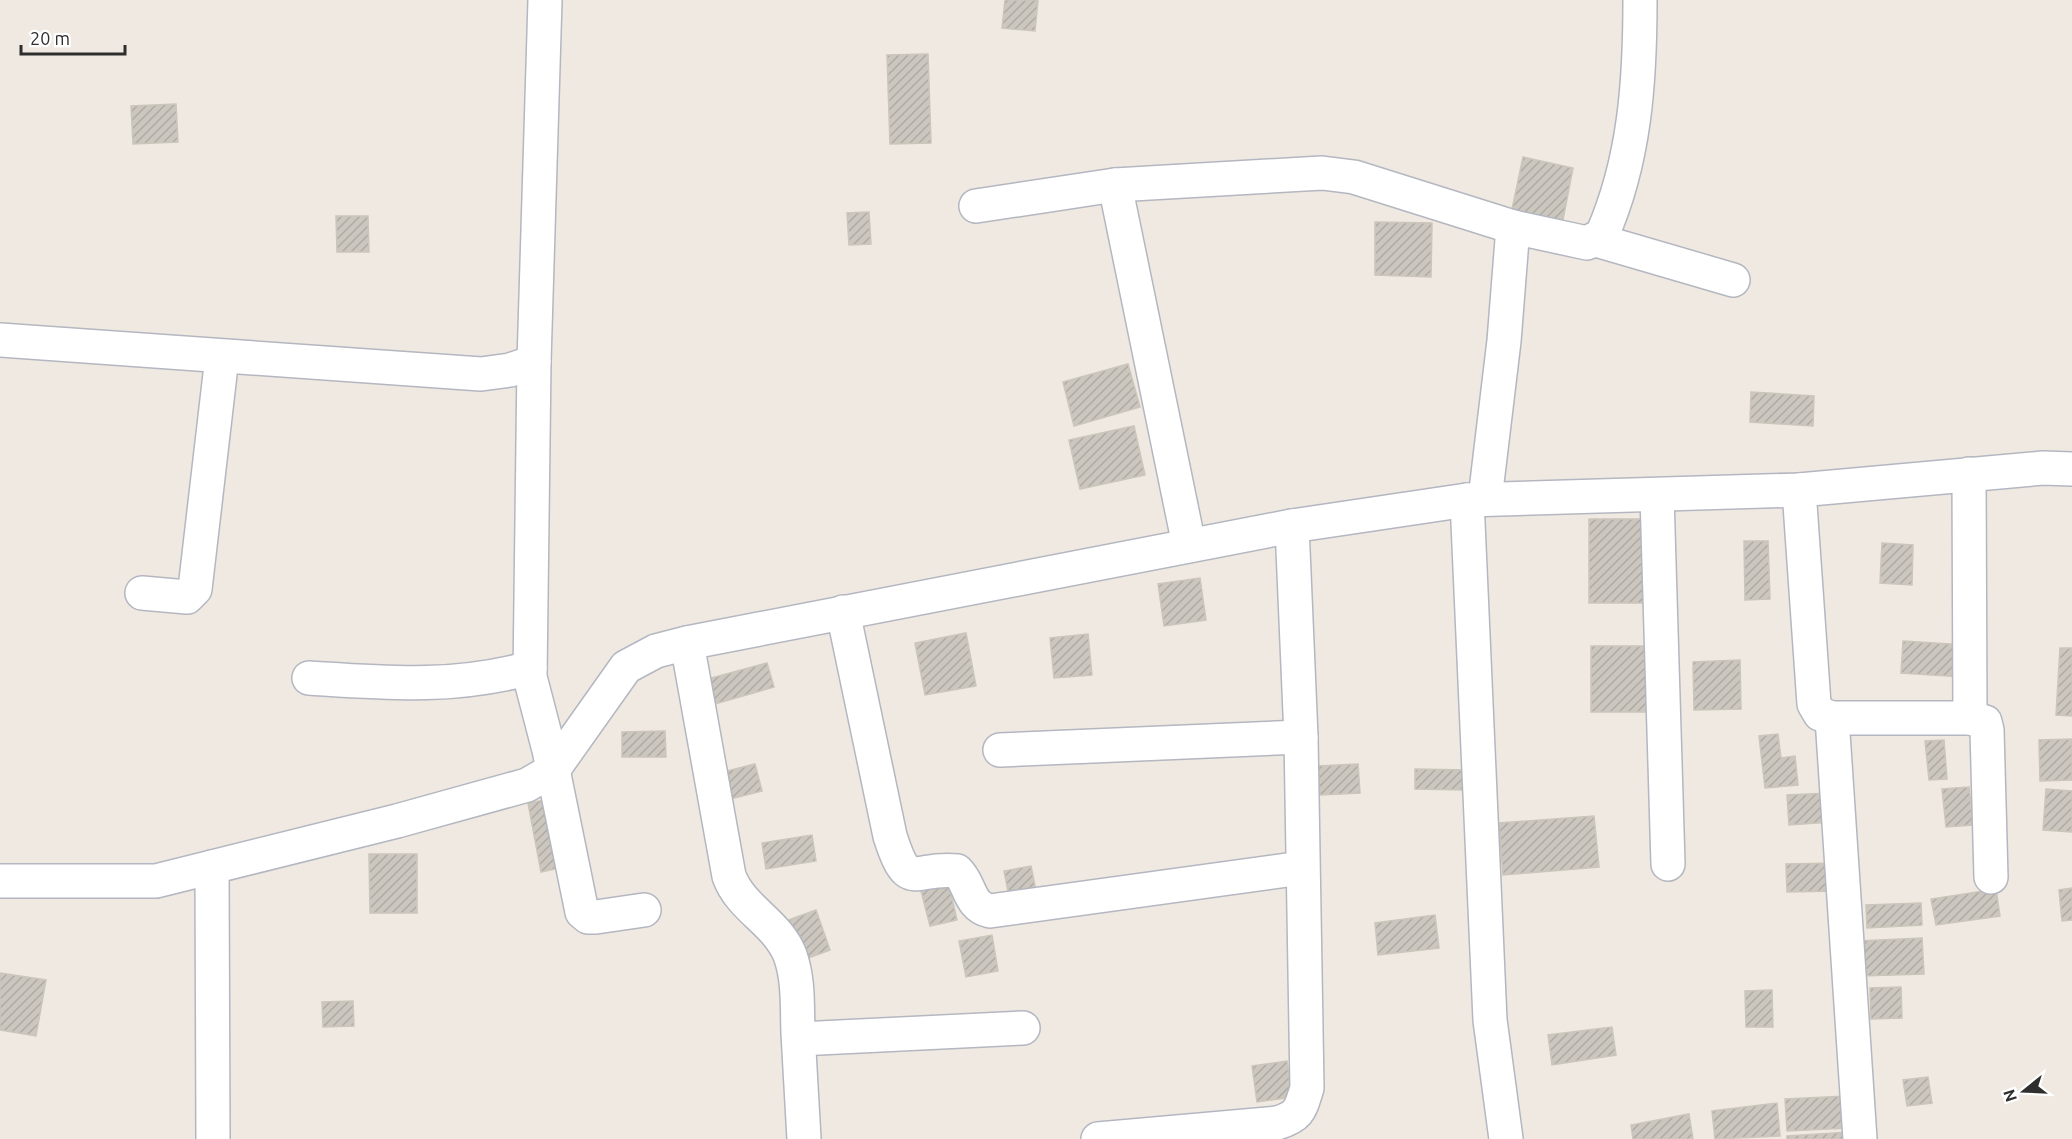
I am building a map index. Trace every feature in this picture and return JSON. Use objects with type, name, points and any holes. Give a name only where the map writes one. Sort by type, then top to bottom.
[{"type":"street","points":[[545,0],[534,362],[530,672],[551,760],[582,912],[588,917],[596,917],[644,910]]},
{"type":"street","points":[[976,206],[1115,185],[1322,173],[1354,177],[1514,227],[1587,243],[1602,235],[1625,172],[1639,83],[1640,0]]},
{"type":"street","points":[[1115,185],[1190,545]]},
{"type":"street","points":[[1506,1139],[1490,1020],[1476,500],[1504,341],[1514,227]]},
{"type":"street","points":[[1596,240],[1733,280]]},
{"type":"street","points":[[0,340],[481,374],[510,370],[534,362]]},
{"type":"street","points":[[142,593],[187,597],[193,594],[195,589],[222,357]]},
{"type":"street","points":[[0,881],[156,881],[397,822],[527,785],[551,760],[626,667],[656,651],[687,643],[1292,526],[1476,500],[1799,490],[2043,468],[2072,469]]},
{"type":"street","points":[[1969,474],[1970,718]]},
{"type":"street","points":[[1799,490],[1814,704],[1820,714],[1832,718],[1970,718],[1985,722],[1991,877]]},
{"type":"street","points":[[1657,496],[1668,864]]},
{"type":"street","points":[[1098,1139],[1277,1123],[1292,1119],[1300,1110],[1307,1088],[1301,737],[1292,526]]},
{"type":"street","points":[[843,612],[890,836],[903,870],[914,875],[957,871],[972,900],[980,909],[990,911],[1302,868]]},
{"type":"street","points":[[687,643],[729,876],[734,890],[745,904],[777,932],[789,955],[796,983],[804,1139]]},
{"type":"street","points":[[309,678],[412,684],[447,683],[530,672]]},
{"type":"street","points":[[1832,718],[1860,1139]]},
{"type":"street","points":[[1000,750],[1301,737]]},
{"type":"street","points":[[212,867],[213,1139]]},
{"type":"street","points":[[799,1039],[1023,1028]]},
{"type":"building","points":[[1005,0],[1038,0],[1035,31],[1002,28]]},
{"type":"building","points":[[928,54],[931,143],[890,144],[887,55]]},
{"type":"building","points":[[176,104],[178,142],[133,144],[131,106]]},
{"type":"building","points":[[1523,157],[1573,168],[1561,230],[1510,219]]},
{"type":"building","points":[[869,212],[871,244],[849,245],[847,213]]},
{"type":"building","points":[[336,216],[368,216],[369,252],[337,252]]},
{"type":"building","points":[[1375,222],[1432,223],[1431,277],[1375,275]]},
{"type":"building","points":[[1128,364],[1140,407],[1074,426],[1063,382]]},
{"type":"building","points":[[1751,392],[1814,396],[1813,426],[1750,422]]},
{"type":"building","points":[[1134,426],[1145,475],[1080,489],[1069,440]]},
{"type":"building","points":[[1589,519],[1649,519],[1650,603],[1589,603]]},
{"type":"building","points":[[1744,541],[1768,541],[1770,599],[1745,600]]},
{"type":"building","points":[[1882,543],[1913,545],[1912,585],[1880,583]]},
{"type":"building","points":[[1200,578],[1206,620],[1164,626],[1158,584]]},
{"type":"building","points":[[966,633],[976,686],[925,695],[915,643]]},
{"type":"building","points":[[1088,634],[1092,675],[1054,678],[1050,638]]},
{"type":"building","points":[[1903,641],[1965,645],[1963,677],[1901,673]]},
{"type":"building","points":[[1591,646],[1657,646],[1656,712],[1591,712]]},
{"type":"building","points":[[2060,648],[2072,648],[2072,716],[2056,715]]},
{"type":"building","points":[[1740,660],[1741,709],[1694,710],[1693,662]]},
{"type":"building","points":[[767,663],[774,687],[711,705],[704,680]]},
{"type":"building","points":[[665,731],[666,757],[622,757],[622,732]]},
{"type":"building","points":[[1778,734],[1781,758],[1795,756],[1798,785],[1765,788],[1759,736]]},
{"type":"building","points":[[2072,739],[2072,780],[2040,781],[2039,740]]},
{"type":"building","points":[[1944,740],[1947,779],[1929,780],[1925,741]]},
{"type":"building","points":[[755,764],[762,791],[730,799],[723,772]]},
{"type":"building","points":[[1358,764],[1360,793],[1320,795],[1318,766]]},
{"type":"building","points":[[1415,769],[1466,770],[1466,790],[1415,789]]},
{"type":"building","points":[[1969,787],[1973,825],[1946,827],[1942,789]]},
{"type":"building","points":[[2046,789],[2072,791],[2072,832],[2043,830]]},
{"type":"building","points":[[1829,793],[1831,822],[1789,825],[1787,795]]},
{"type":"building","points":[[555,798],[568,866],[541,872],[528,803]]},
{"type":"building","points":[[1594,816],[1599,867],[1503,875],[1499,823]]},
{"type":"building","points":[[812,835],[816,861],[766,869],[762,843]]},
{"type":"building","points":[[369,854],[417,854],[417,913],[370,913]]},
{"type":"building","points":[[1836,863],[1836,891],[1787,892],[1786,864]]},
{"type":"building","points":[[1031,866],[1037,896],[1010,901],[1004,871]]},
{"type":"building","points":[[948,881],[957,920],[930,926],[920,887]]},
{"type":"building","points":[[2072,888],[2072,920],[2062,921],[2059,890]]},
{"type":"building","points":[[1996,889],[2000,916],[1936,925],[1931,899]]},
{"type":"building","points":[[1921,903],[1922,925],[1867,928],[1866,905]]},
{"type":"building","points":[[816,910],[830,950],[800,961],[786,921]]},
{"type":"building","points":[[1435,915],[1439,948],[1378,955],[1375,923]]},
{"type":"building","points":[[992,935],[998,971],[966,977],[959,941]]},
{"type":"building","points":[[1922,938],[1924,974],[1861,976],[1859,941]]},
{"type":"building","points":[[0,973],[46,980],[36,1036],[0,1030]]},
{"type":"building","points":[[1901,987],[1902,1018],[1871,1019],[1870,988]]},
{"type":"building","points":[[1772,990],[1773,1027],[1746,1027],[1745,991]]},
{"type":"building","points":[[353,1001],[354,1026],[323,1027],[322,1002]]},
{"type":"building","points":[[1612,1027],[1616,1055],[1552,1065],[1548,1035]]},
{"type":"building","points":[[1287,1061],[1292,1097],[1257,1102],[1252,1066]]},
{"type":"building","points":[[1928,1077],[1932,1103],[1907,1106],[1903,1080]]},
{"type":"building","points":[[1847,1096],[1848,1128],[1787,1131],[1785,1099]]},
{"type":"building","points":[[1777,1103],[1780,1136],[1715,1139],[1712,1111]]},
{"type":"building","points":[[1689,1114],[1693,1139],[1633,1139],[1631,1125]]},
{"type":"building","points":[[1850,1132],[1850,1139],[1787,1139],[1787,1136]]}]
